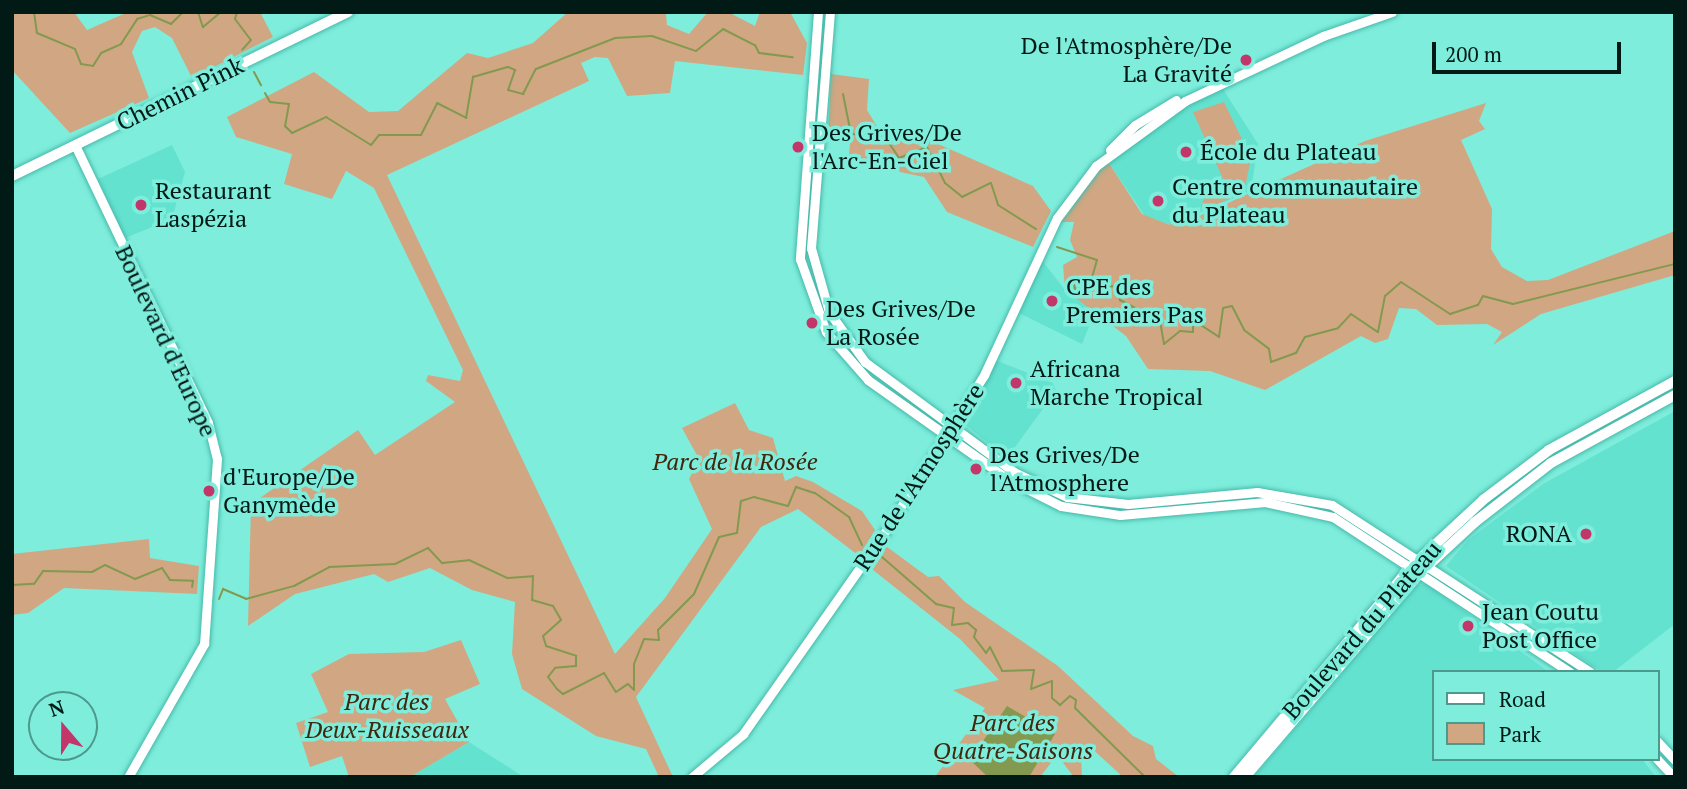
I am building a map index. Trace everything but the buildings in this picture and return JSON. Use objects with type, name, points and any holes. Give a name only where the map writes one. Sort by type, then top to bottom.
[{"type":"main road","name":"Chemin Pink","points":[[12,176],[348,12]]},
{"type":"main road","name":"Boulevard du Plateau","points":[[1234,777],[1420,566],[1522,469],[1675,381]]},
{"type":"main road","name":"Boulevard du Plateau","points":[[1245,777],[1420,566],[1550,463],[1675,395]]},
{"type":"street","points":[[818,12],[800,204],[803,276],[838,350],[1011,476],[1092,507],[1289,505],[1332,517],[1420,566],[1587,670]]},
{"type":"street","points":[[830,12],[810,223],[818,286],[856,353],[947,430]]},
{"type":"street","name":"Rue de l'Atmosphère","points":[[692,777],[743,734],[881,538],[999,348],[1064,206],[1109,153],[1155,111],[1392,12]]},
{"type":"street","name":"Boulevard d'Europe","points":[[75,145],[208,423],[217,459],[204,644],[128,777]]},
{"type":"street","points":[[1420,566],[1567,670]]},
{"type":"street","points":[[1659,743],[1675,760]]},
{"type":"street","points":[[1659,761],[1674,777]]},
{"type":"shaded area","name":"École du Plateau","points":[[1223,89],[1258,144],[1251,191],[1170,225],[1145,216],[1107,160],[1181,105]]},
{"type":"shaded area","points":[[172,145],[185,172],[172,219],[125,238],[98,179]]},
{"type":"shaded area","name":"CPE des Premiers Pas","points":[[1041,259],[1065,290],[1095,312],[1082,344],[1019,313]]},
{"type":"shaded area","points":[[995,360],[1053,383],[1056,391],[1007,458],[962,422]]},
{"type":"shaded area","points":[[1675,411],[1675,624],[1616,670],[1599,670],[1446,566],[1468,540],[1543,484]]},
{"type":"shaded area","points":[[1426,584],[1546,670],[1432,670],[1432,761],[1644,761],[1656,777],[1254,777],[1416,586]]},
{"type":"shaded area","points":[[1007,706],[1055,734],[1029,777],[988,777],[970,760]]},
{"type":"shaded area","points":[[469,742],[524,777],[410,777]]},
{"type":"green space","points":[[12,12],[74,12],[87,30],[128,12],[260,12],[273,37],[192,78],[172,38],[155,27],[142,31],[132,52],[149,98],[70,133],[12,70]]},
{"type":"green space","name":"Parc de la Rosée","points":[[568,12],[666,14],[667,25],[689,34],[708,12],[728,12],[755,26],[760,12],[790,12],[807,43],[803,75],[675,61],[670,93],[627,96],[608,58],[595,57],[581,63],[589,81],[387,175],[615,654],[665,598],[712,529],[689,479],[699,459],[682,428],[735,403],[749,430],[773,438],[785,481],[796,476],[813,482],[862,511],[875,530],[859,556],[798,509],[761,527],[636,697],[673,777],[659,777],[646,749],[596,736],[522,689],[512,654],[515,602],[472,590],[430,568],[388,582],[374,574],[295,594],[248,626],[251,504],[358,430],[375,455],[455,402],[426,381],[428,375],[460,381],[463,370],[374,188],[346,171],[332,199],[284,184],[292,154],[236,137],[227,117],[314,72],[369,112],[398,111],[467,53],[488,58],[533,43]]},
{"type":"green space","points":[[831,74],[869,79],[867,110],[878,128],[920,136],[1033,186],[1051,211],[1033,247],[947,212],[924,177],[876,167],[849,155],[850,144],[828,138]]},
{"type":"green space","points":[[1224,102],[1251,158],[1244,192],[1209,208],[1201,206],[1209,185],[1223,179],[1193,112]]},
{"type":"green space","points":[[1486,103],[1479,121],[1485,129],[1461,140],[1492,209],[1491,249],[1502,267],[1527,281],[1548,280],[1675,231],[1675,275],[1541,314],[1493,345],[1502,332],[1487,324],[1437,325],[1416,309],[1399,308],[1388,339],[1375,343],[1361,336],[1265,390],[1210,371],[1148,369],[1126,336],[1065,290],[1063,265],[1077,257],[1070,240],[1074,222],[1061,222],[1107,160],[1142,214],[1170,225],[1176,211],[1197,217],[1365,141]]},
{"type":"green space","points":[[149,539],[150,558],[199,566],[197,594],[64,588],[28,613],[12,615],[12,554]]},
{"type":"green space","name":"Parc des Quatre-Saisons","points":[[883,544],[928,577],[939,576],[965,602],[1058,666],[1133,736],[1153,746],[1156,759],[1179,777],[1123,777],[1089,746],[1081,754],[1082,777],[1074,777],[1057,755],[1040,777],[935,777],[985,708],[953,690],[999,680],[960,639],[868,566]]},
{"type":"green space","name":"Parc des Deux-Ruisseaux","points":[[461,640],[480,684],[445,699],[469,742],[410,777],[349,777],[342,756],[310,767],[296,723],[328,712],[311,674],[349,654],[424,652]]},
{"type":"waterway","points":[[34,12],[37,33],[75,49],[81,64],[93,66],[101,53],[121,44],[137,19],[150,15],[171,24],[183,12]]},
{"type":"waterway","points":[[198,12],[203,27],[221,12]]},
{"type":"waterway","points":[[237,12],[235,19],[251,40],[242,50]]},
{"type":"waterway","points":[[265,93],[270,102],[289,104],[285,126],[292,133],[326,117],[371,145],[379,135],[421,135],[437,103],[466,118],[473,77],[508,67],[515,70],[508,90],[523,94],[536,69],[615,38],[652,36],[696,51],[723,29],[755,45],[759,53],[793,57]]},
{"type":"waterway","points":[[254,72],[261,85]]},
{"type":"waterway","points":[[843,94],[851,134],[885,137],[899,158],[927,147],[945,183],[962,197],[991,183],[998,205],[1036,229]]},
{"type":"waterway","points":[[1057,247],[1097,260],[1092,277],[1072,279],[1075,289],[1116,286],[1120,300],[1160,321],[1164,344],[1180,331],[1193,332],[1193,320],[1219,337],[1223,308],[1232,306],[1244,330],[1269,349],[1271,362],[1296,353],[1305,337],[1338,328],[1351,314],[1378,332],[1385,296],[1401,282],[1450,314],[1478,305],[1483,296],[1513,304],[1675,264]]},
{"type":"waterway","points":[[219,599],[223,589],[246,599],[294,586],[329,567],[395,564],[428,548],[442,563],[469,560],[507,578],[533,576],[532,600],[553,606],[561,620],[543,636],[546,646],[576,656],[576,666],[555,668],[548,677],[563,694],[604,673],[616,692],[628,684],[634,690],[634,664],[644,639],[659,640],[658,630],[694,594],[719,537],[737,533],[741,501],[754,497],[788,506],[796,487],[815,493],[849,517],[862,545]]},
{"type":"waterway","points":[[882,557],[936,604],[954,608],[952,625],[968,623],[976,630],[974,637],[986,653],[990,647],[1002,671],[1034,670],[1031,689],[1052,681],[1052,698],[1060,705],[1070,696],[1076,700],[1075,708],[1145,777]]},
{"type":"waterway","points":[[12,585],[34,584],[43,571],[92,572],[105,565],[135,579],[162,568],[170,580],[193,581],[192,587]]},
{"type":"place","name":"De l'Atmosphère/De La Gravité","points":[[1246,60]]},
{"type":"place","name":"Des Grives/De l'Arc-En-Ciel","points":[[798,147]]},
{"type":"place","name":"École du Plateau","points":[[1186,152]]},
{"type":"place","name":"Centre communautaire du Plateau","points":[[1158,201]]},
{"type":"place","name":"Restaurant Laspézia","points":[[141,205]]},
{"type":"place","name":"CPE des Premiers Pas","points":[[1052,301]]},
{"type":"place","name":"Des Grives/De La Rosée","points":[[812,323]]},
{"type":"place","name":"Africana Marche Tropical","points":[[1016,383]]},
{"type":"place","name":"Des Grives/De l'Atmosphere","points":[[976,469]]},
{"type":"place","name":"d'Europe/De Ganymède","points":[[209,491]]},
{"type":"place","name":"RONA","points":[[1586,534]]},
{"type":"place","name":"Jean Coutu Post Office","points":[[1468,626]]}]
